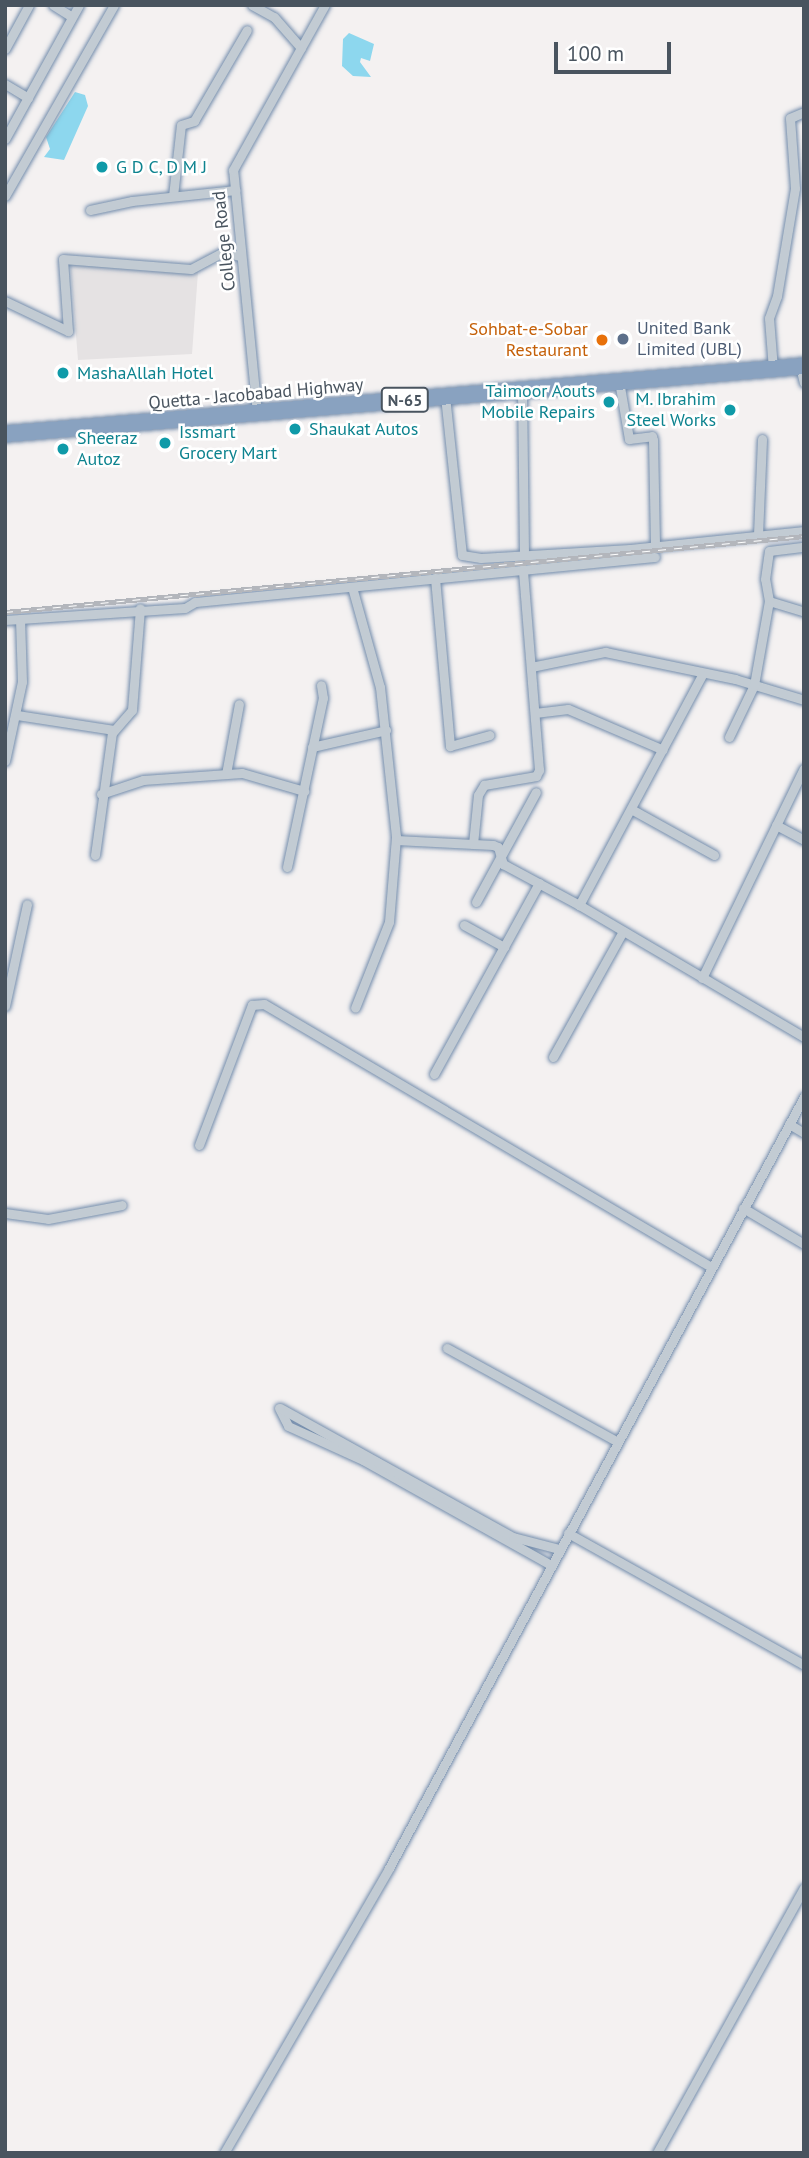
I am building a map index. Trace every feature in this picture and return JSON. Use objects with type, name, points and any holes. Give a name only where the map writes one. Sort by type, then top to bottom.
[{"type":"highway","name":"Quetta - Jacobabad Highway","points":[[5,434],[802,366]]},
{"type":"street","points":[[5,50],[29,5]]},
{"type":"street","points":[[53,5],[72,17]]},
{"type":"street","points":[[5,139],[79,5]]},
{"type":"street","points":[[5,195],[114,5]]},
{"type":"street","points":[[252,5],[274,17],[301,48]]},
{"type":"street","name":"College Road","points":[[257,413],[233,170],[325,5]]},
{"type":"street","points":[[173,196],[181,125],[194,121],[247,30]]},
{"type":"street","points":[[5,84],[28,98]]},
{"type":"street","points":[[773,369],[769,318],[777,296],[796,188],[790,118],[804,112]]},
{"type":"street","points":[[90,210],[173,196],[235,190]]},
{"type":"street","points":[[5,301],[68,331],[63,259],[191,269],[223,252],[241,256]]},
{"type":"street","points":[[802,366],[804,383]]},
{"type":"street","points":[[619,381],[629,439],[652,436],[653,440],[655,545]]},
{"type":"street","points":[[522,390],[523,555]]},
{"type":"street","points":[[445,397],[462,555],[523,555],[804,531]]},
{"type":"street","points":[[758,535],[762,439]]},
{"type":"street","points":[[729,737],[754,685],[769,601],[765,579],[769,551],[804,547]]},
{"type":"street","points":[[5,620],[140,608],[185,608],[195,603],[655,557]]},
{"type":"street","points":[[473,844],[478,795],[484,785],[536,776],[539,770],[523,569]]},
{"type":"street","points":[[435,578],[450,746],[490,735]]},
{"type":"street","points":[[352,587],[380,687],[396,840],[389,922],[355,1008]]},
{"type":"street","points":[[769,601],[804,612]]},
{"type":"street","points":[[95,855],[100,794],[114,730],[132,710],[140,608]]},
{"type":"street","points":[[5,761],[17,715],[23,657],[20,619]]},
{"type":"street","points":[[531,667],[605,652],[754,685],[804,700]]},
{"type":"street","points":[[579,905],[702,675]]},
{"type":"street","points":[[287,867],[323,698],[321,685]]},
{"type":"street","points":[[226,774],[239,705]]},
{"type":"street","points":[[535,713],[568,709],[663,750]]},
{"type":"street","points":[[17,715],[114,730]]},
{"type":"street","points":[[312,747],[386,730]]},
{"type":"street","points":[[702,978],[804,768]]},
{"type":"street","points":[[100,794],[143,780],[242,773],[304,791]]},
{"type":"street","points":[[476,902],[536,792]]},
{"type":"street","points":[[631,808],[714,855]]},
{"type":"street","points":[[776,825],[804,840]]},
{"type":"street","points":[[396,840],[498,847],[499,860]]},
{"type":"street","points":[[499,860],[804,1038]]},
{"type":"street","points":[[434,1074],[539,883]]},
{"type":"street","points":[[5,1006],[27,904]]},
{"type":"street","points":[[464,925],[504,947]]},
{"type":"street","points":[[553,1057],[623,931]]},
{"type":"street","points":[[199,1145],[252,1004],[264,1004],[711,1267]]},
{"type":"street","points":[[225,2153],[389,1868],[616,1441],[804,1097]]},
{"type":"street","points":[[789,1124],[804,1133]]},
{"type":"street","points":[[5,1213],[48,1219],[122,1205]]},
{"type":"street","points":[[743,1208],[804,1244]]},
{"type":"street","points":[[447,1348],[616,1441]]},
{"type":"street","points":[[551,1565],[351,1454],[288,1426],[279,1408],[513,1537],[559,1549]]},
{"type":"street","points":[[568,1533],[804,1665]]},
{"type":"street","points":[[657,2153],[804,1888]]},
{"type":"shaded area","points":[[70,260],[198,272],[192,354],[78,360]]},
{"type":"water","points":[[349,33],[374,44],[370,61],[361,58],[360,62],[371,77],[353,76],[342,66],[343,39]]},
{"type":"water","points":[[75,92],[85,95],[88,106],[64,160],[44,157],[50,149],[46,137]]},
{"type":"railway","points":[[5,612],[804,536]]},
{"type":"place","name":"G D C, D M J","points":[[102,167]]},
{"type":"place","name":"United Bank Limited (UBL)","points":[[623,339]]},
{"type":"place","name":"Sohbat-e-Sobar Restaurant","points":[[602,340]]},
{"type":"place","name":"MashaAllah Hotel","points":[[63,373]]},
{"type":"place","name":"Taimoor Aouts Mobile Repairs","points":[[609,402]]},
{"type":"place","name":"M. Ibrahim Steel Works","points":[[730,410]]},
{"type":"place","name":"Shaukat Autos","points":[[295,429]]},
{"type":"place","name":"Issmart Grocery Mart","points":[[165,443]]},
{"type":"place","name":"Sheeraz Autoz","points":[[63,449]]}]
